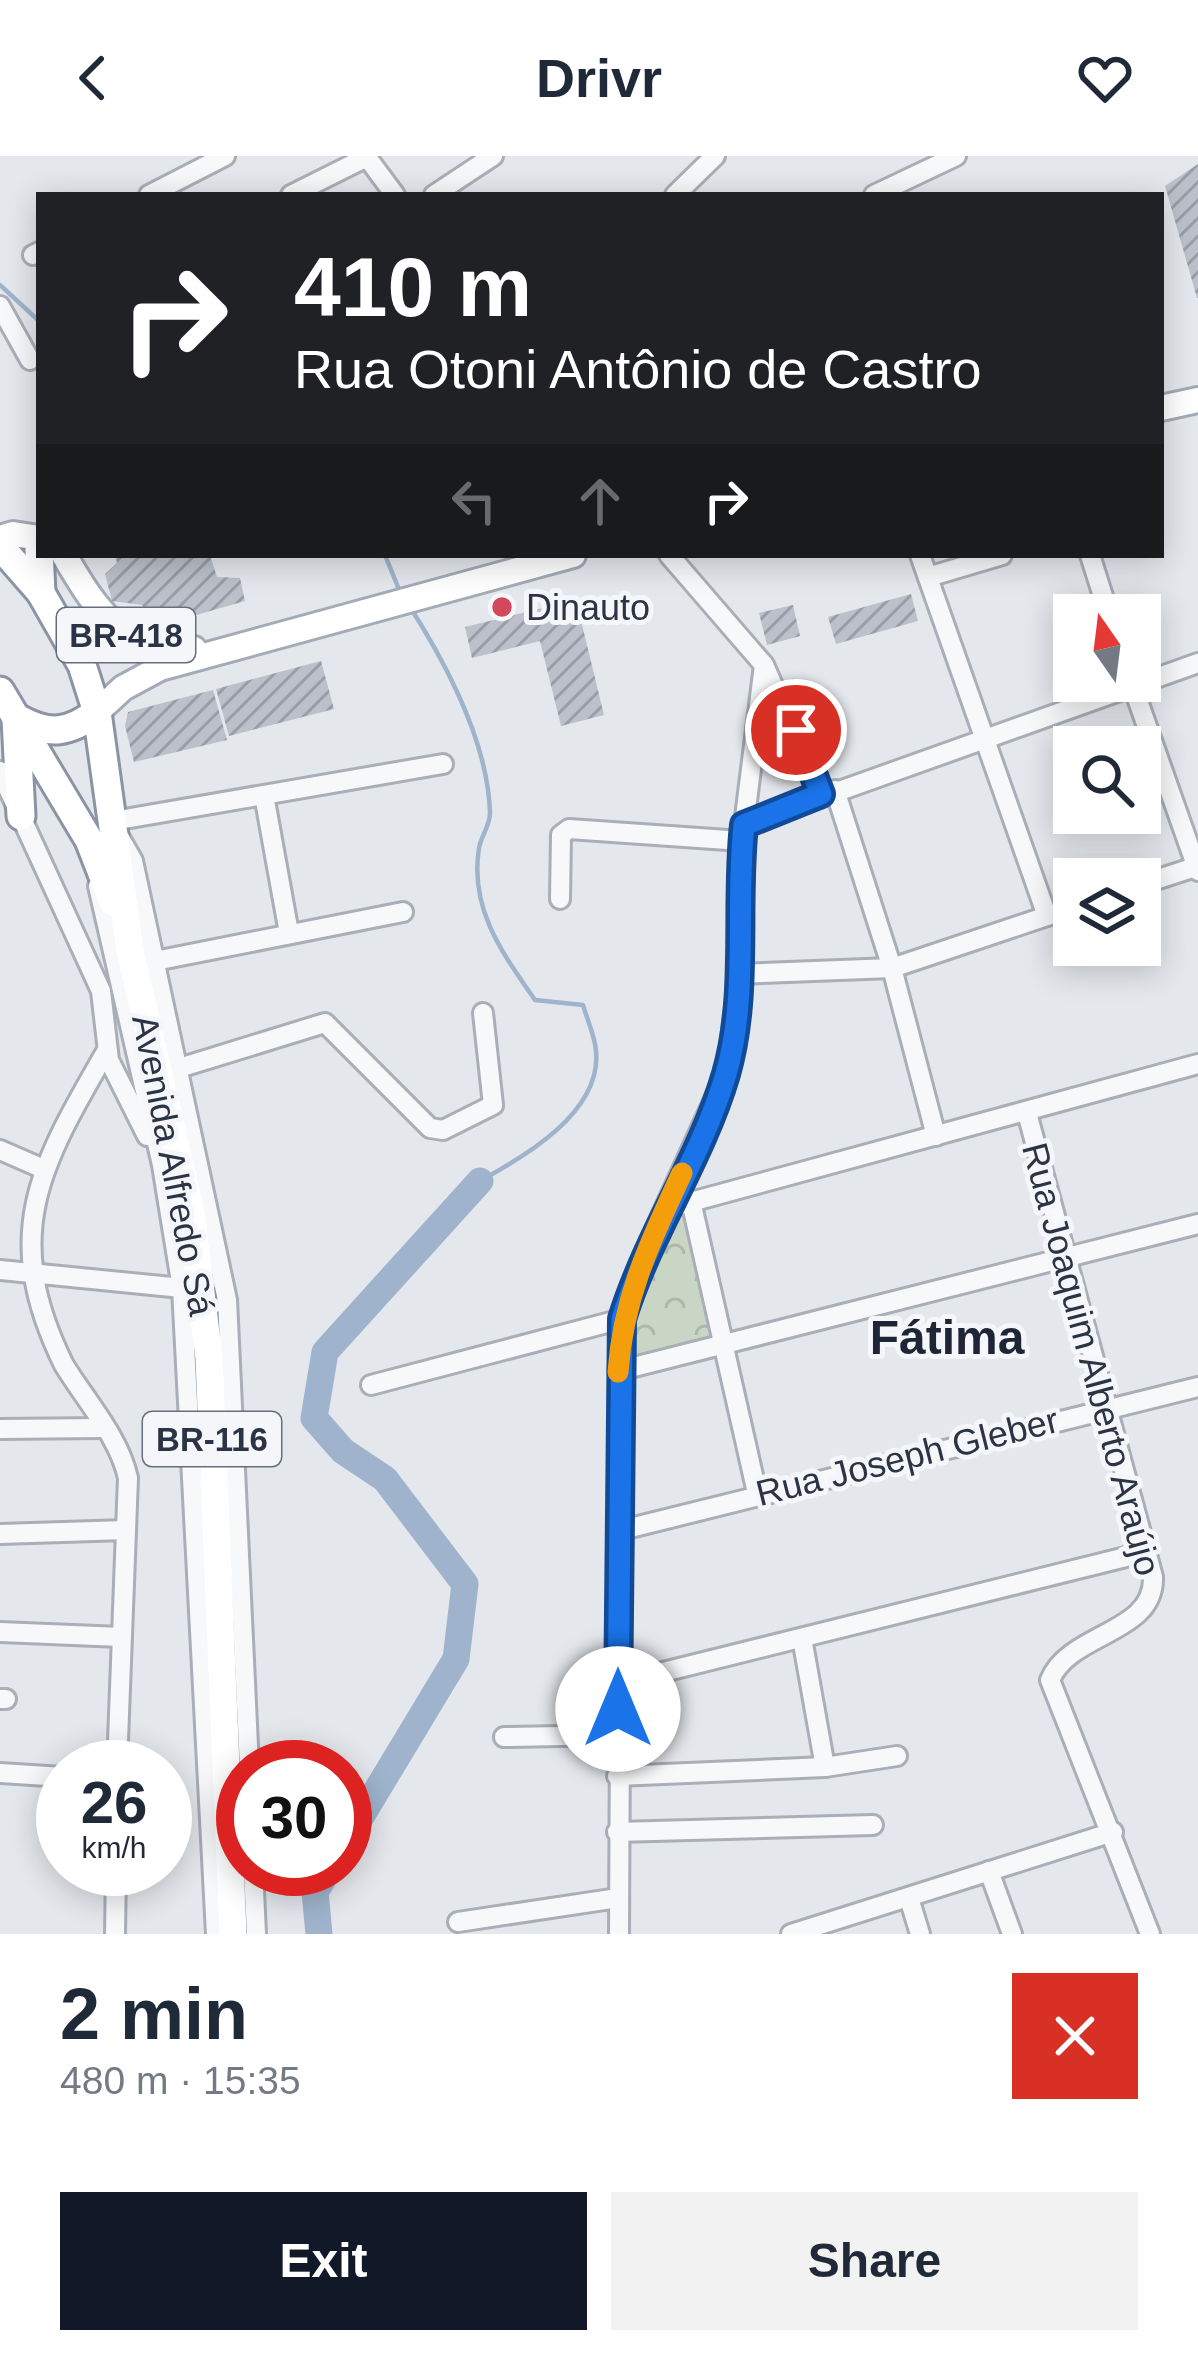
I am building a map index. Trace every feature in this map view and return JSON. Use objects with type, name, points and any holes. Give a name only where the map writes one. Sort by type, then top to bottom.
[{"type":"highway","name":"Avenida Alfredo Sá","points":[[10,537],[82,665],[97,712],[105,831]]},
{"type":"highway","points":[[39,558],[41,593]]},
{"type":"highway","name":"BR-116","points":[[0,691],[105,831],[143,956]]},
{"type":"highway","points":[[20,816],[18,717],[52,732],[69,730],[97,712]]},
{"type":"highway","name":"Avenida Alfredo Sá","points":[[143,956],[207,1313],[233,1934]]},
{"type":"main road","points":[[1164,407],[1198,400]]},
{"type":"main road","name":"BR-418","points":[[66,558],[112,627],[142,644],[170,651],[226,647]]},
{"type":"main road","name":"BR-418","points":[[97,712],[140,678],[226,647],[562,558]]},
{"type":"street","points":[[155,192],[225,156]]},
{"type":"street","points":[[297,192],[367,156],[392,192]]},
{"type":"street","points":[[439,192],[493,156]]},
{"type":"street","points":[[678,192],[715,156]]},
{"type":"street","points":[[880,192],[956,156]]},
{"type":"street","points":[[0,306],[31,360]]},
{"type":"street","points":[[672,558],[764,665],[828,792],[892,968],[936,1136]]},
{"type":"street","points":[[921,558],[1047,916]]},
{"type":"street","points":[[928,577],[992,558]]},
{"type":"street","points":[[1091,558],[1102,594]]},
{"type":"street","points":[[1161,674],[1198,663]]},
{"type":"street","points":[[619,1934],[618,1371],[622,1319],[727,1071],[739,974],[743,833],[764,665]]},
{"type":"street","points":[[560,899],[561,835],[569,829],[743,833],[828,792],[1079,702]]},
{"type":"street","points":[[1138,702],[1197,868],[1161,879]]},
{"type":"street","points":[[105,831],[264,795],[443,764]]},
{"type":"street","name":"Avenida Alfredo Sá","points":[[0,771],[101,991],[109,1027],[107,1050]]},
{"type":"street","points":[[264,795],[289,933]]},
{"type":"street","name":"Avenida Alfredo Sá","points":[[105,831],[124,1004],[162,1165],[182,1288],[216,1934]]},
{"type":"street","points":[[143,956],[403,912]]},
{"type":"street","points":[[739,974],[892,968],[1053,914]]},
{"type":"street","name":"Avenida Alfredo Sá","points":[[143,956],[179,1068],[226,1300],[248,1740]]},
{"type":"street","points":[[109,1027],[124,1004]]},
{"type":"street","points":[[179,1068],[325,1023],[430,1128],[443,1130],[493,1105],[483,1013]]},
{"type":"street","points":[[107,1050],[162,1165]]},
{"type":"street","points":[[107,1050],[39,1167],[24,1216],[23,1275],[42,1331],[104,1428],[128,1478],[118,1740]]},
{"type":"street","points":[[665,1209],[1198,1064]]},
{"type":"street","name":"Rua Joaquim Alberto Araújo","points":[[1027,1113],[1154,1593],[1146,1607],[1058,1662],[1050,1680],[1113,1832]]},
{"type":"street","points":[[0,1150],[39,1167]]},
{"type":"street","points":[[691,1202],[757,1493]]},
{"type":"street","points":[[618,1371],[1198,1224]]},
{"type":"street","points":[[0,1270],[182,1288]]},
{"type":"street","points":[[370,1384],[622,1319]]},
{"type":"street","name":"Rua Joseph Gleber","points":[[618,1531],[1198,1387]]},
{"type":"street","points":[[0,1429],[104,1428]]},
{"type":"street","points":[[0,1534],[125,1530]]},
{"type":"street","points":[[619,1683],[1146,1552]]},
{"type":"street","points":[[0,1632],[122,1637]]},
{"type":"street","points":[[802,1638],[825,1767]]},
{"type":"street","points":[[504,1737],[617,1736]]},
{"type":"street","points":[[617,1776],[825,1767],[897,1756]]},
{"type":"street","points":[[0,1773],[36,1775]]},
{"type":"street","points":[[616,1832],[873,1825]]},
{"type":"street","points":[[796,1933],[1113,1832],[1150,1934]]},
{"type":"street","points":[[989,1871],[1012,1934]]},
{"type":"street","points":[[116,1896],[116,1934]]},
{"type":"street","points":[[254,1896],[256,1934]]},
{"type":"street","points":[[458,1922],[618,1898]]},
{"type":"street","points":[[909,1898],[920,1934]]},
{"type":"street","points":[[862,1912],[870,1934]]},
{"type":"green space","points":[[687,1213],[718,1347],[624,1368],[625,1317],[664,1218]]},
{"type":"building","points":[[1198,164],[1198,298],[1197,298],[1165,186]]},
{"type":"building","points":[[116,558],[211,558],[217,577],[240,578],[245,601],[155,627],[142,605],[112,601],[105,574],[117,563]]},
{"type":"building","points":[[911,594],[918,621],[836,644],[828,617]]},
{"type":"building","points":[[576,600],[604,715],[561,726],[540,641],[472,658],[465,627]]},
{"type":"building","points":[[793,605],[800,636],[767,645],[759,613]]},
{"type":"building","points":[[321,661],[334,709],[229,736],[216,689]]},
{"type":"building","points":[[213,690],[227,740],[134,762],[125,726],[128,712]]},
{"type":"waterway","points":[[0,285],[36,318]]},
{"type":"waterway","points":[[386,558],[400,592]]},
{"type":"waterway","points":[[410,607],[451,679],[482,759],[490,813],[477,870],[491,930],[535,1000],[583,1005],[595,1045],[595,1073],[574,1113],[538,1145],[480,1181]]},
{"type":"waterway","points":[[372,1798],[456,1659],[465,1584],[385,1479],[343,1451],[314,1418],[325,1352],[480,1181]]},
{"type":"waterway","points":[[315,1896],[319,1934]]},
{"type":"slow traffic","points":[[618,1372],[622,1319],[632,1284],[682,1173]]},
{"type":"place","name":"Dinauto","points":[[502,607]]},
{"type":"district","name":"Fátima","points":[[947,1337]]},
{"type":"route","points":[[618,1709],[622,1319],[642,1258],[727,1071],[739,974],[744,825],[821,794],[796,730]]}]
